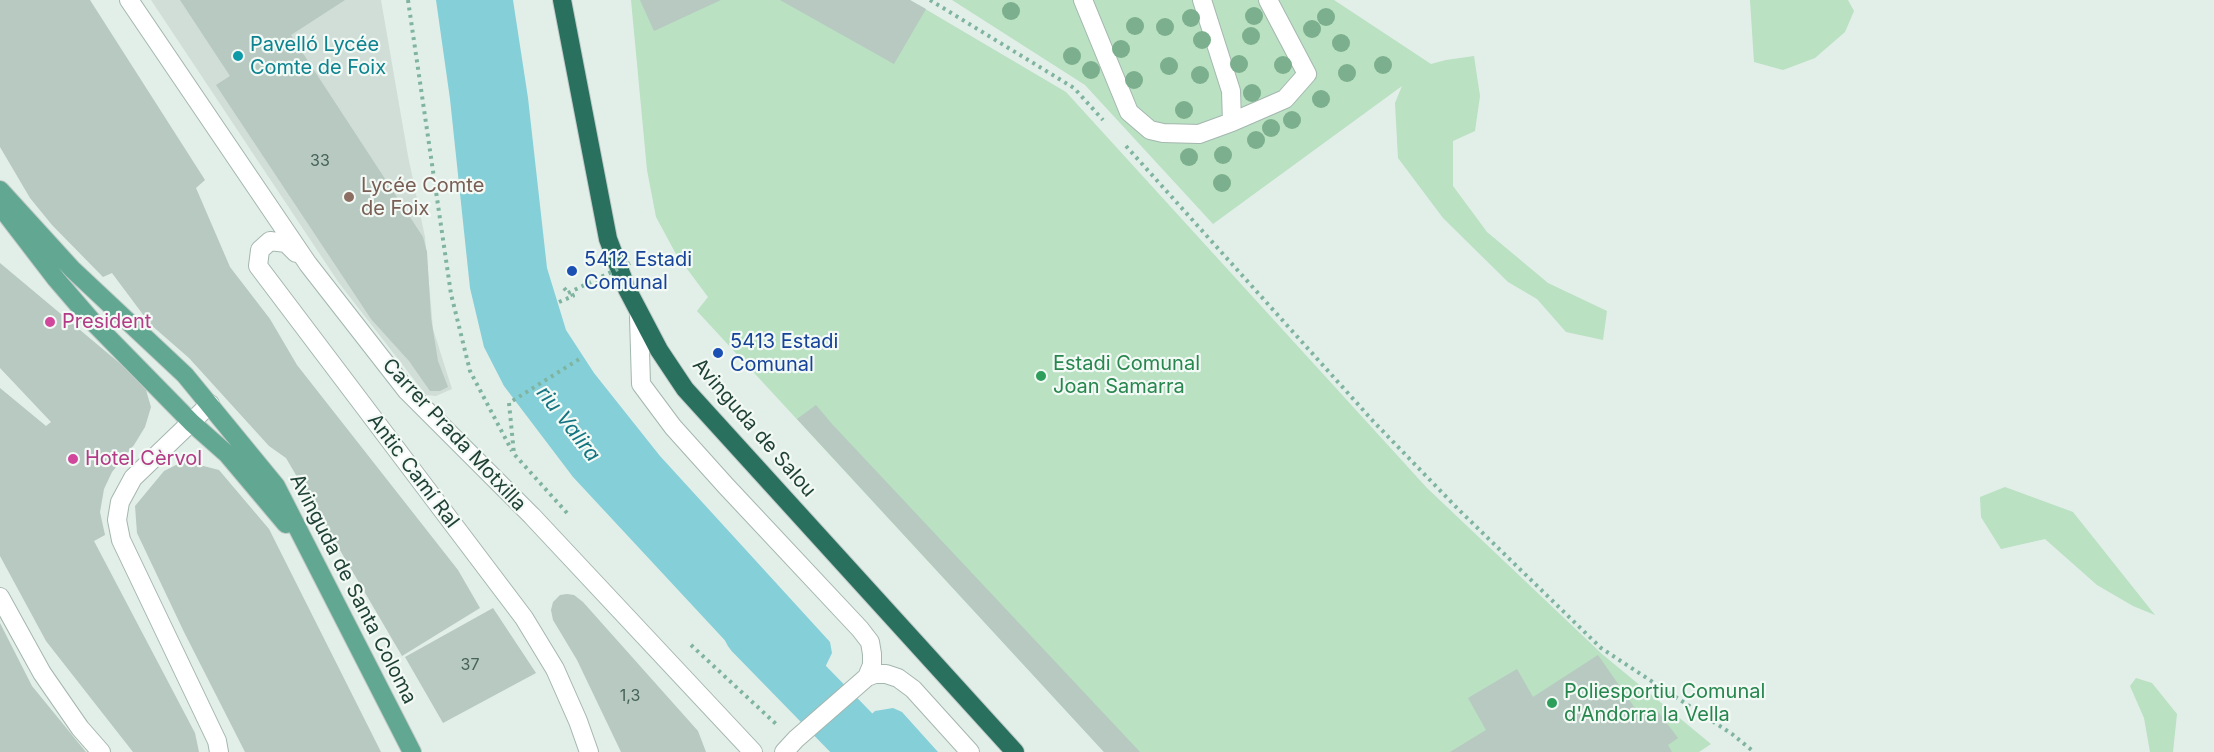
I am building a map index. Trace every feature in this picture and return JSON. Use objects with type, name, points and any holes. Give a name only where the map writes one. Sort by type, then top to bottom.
[{"type":"highway","name":"Avinguda de Salou","points":[[562,0],[608,239],[639,317],[685,389],[1015,752]]},
{"type":"main road","name":"Avinguda de Santa Coloma","points":[[0,190],[72,269],[185,375],[276,486],[412,752]]},
{"type":"main road","points":[[0,206],[56,279],[93,322],[192,423],[227,454],[282,517],[338,607]]},
{"type":"street","name":"Carrer Prada Motxilla","points":[[129,0],[308,264],[407,391],[532,516],[753,752]]},
{"type":"street","points":[[1083,0],[1129,112],[1150,130],[1163,133],[1199,134],[1232,123],[1285,99],[1307,74],[1268,0]]},
{"type":"street","points":[[1202,0],[1231,91],[1232,123]]},
{"type":"street","name":"Antic Camí Ral","points":[[308,264],[286,243],[270,241],[260,250],[258,266],[524,618],[555,669],[589,752]]},
{"type":"street","points":[[639,317],[641,384],[673,427],[870,642],[872,665],[867,677]]},
{"type":"street","points":[[210,404],[133,478],[120,502],[117,520],[121,540],[212,730],[219,752]]},
{"type":"street","points":[[0,597],[42,673],[80,728],[101,752]]},
{"type":"street","points":[[790,745],[867,677],[886,674],[898,678],[913,689],[970,752]]},
{"type":"path","points":[[408,0],[451,294],[470,371],[514,454],[574,520]]},
{"type":"path","points":[[930,0],[1074,88],[1106,123]]},
{"type":"path","points":[[1122,141],[1373,421],[1458,509],[1601,648],[1732,734],[1754,752]]},
{"type":"path","points":[[569,292],[630,263]]},
{"type":"path","points":[[559,302],[573,296],[564,288]]},
{"type":"path","points":[[514,454],[509,403],[581,358]]},
{"type":"path","points":[[691,645],[768,718]]},
{"type":"shaded area","name":"Lycée Comte de Foix","points":[[151,0],[381,0],[408,156],[425,237],[433,329],[452,389],[436,396],[426,395],[339,283]]},
{"type":"green space","name":"Estadi Comunal Joan Samarra","points":[[631,0],[910,0],[1066,92],[1427,488],[1602,654],[1711,744],[1699,752],[1104,752],[697,311],[708,297],[676,254],[656,217],[647,170]]},
{"type":"green space","points":[[952,0],[1334,0],[1431,64],[1474,56],[1480,96],[1475,131],[1453,141],[1453,186],[1487,232],[1548,283],[1607,311],[1603,340],[1566,332],[1537,299],[1508,282],[1443,218],[1398,158],[1395,103],[1402,86],[1213,224],[1085,85]]},
{"type":"green space","points":[[1750,0],[1848,0],[1854,11],[1845,32],[1815,58],[1783,70],[1754,62]]},
{"type":"green space","points":[[2005,487],[2073,512],[2155,615],[2133,606],[2097,585],[2045,539],[2001,549],[1981,517],[1980,497]]},
{"type":"green space","points":[[2136,678],[2152,683],[2177,714],[2173,752],[2150,752],[2144,718],[2130,686]]},
{"type":"water","points":[[436,0],[513,0],[528,98],[547,268],[566,330],[594,373],[660,456],[830,642],[832,653],[817,684],[796,694],[782,695],[772,691],[573,477],[504,386],[484,347],[470,288],[450,99]]},
{"type":"water","points":[[893,708],[902,712],[938,752],[839,752],[843,741],[875,711]]},
{"type":"building","points":[[0,0],[90,0],[205,180],[196,188],[230,267],[270,319],[297,365],[458,570],[480,608],[402,656],[286,458],[269,446],[189,358],[150,324],[112,273],[103,277],[52,225],[30,198],[0,147]]},
{"type":"building","name":"Lycée Comte de Foix","points":[[180,0],[345,0],[291,35],[423,237],[427,252],[431,318],[438,361],[448,387],[440,391],[430,391],[409,361],[371,319],[216,85],[230,76]]},
{"type":"building","points":[[640,0],[721,0],[654,31]]},
{"type":"building","points":[[780,0],[910,0],[926,9],[894,64]]},
{"type":"building","points":[[0,263],[129,371],[146,390],[151,407],[145,427],[112,472],[104,489],[100,512],[105,535],[94,541],[195,733],[199,752],[133,752],[46,641],[0,556],[0,388],[46,426],[51,422],[0,368]]},
{"type":"building","points":[[816,405],[1140,752],[1104,752],[797,419]]},
{"type":"building","points":[[184,461],[219,470],[269,529],[381,752],[245,752],[137,533],[135,506],[164,471]]},
{"type":"building","points":[[560,595],[574,595],[583,602],[698,731],[706,752],[621,752],[577,660],[553,620],[551,610],[553,602]]},
{"type":"building","points":[[493,608],[536,673],[443,723],[405,657]]},
{"type":"building","points":[[0,623],[32,686],[86,752],[0,752]]},
{"type":"building","name":"Poliesportiu Comunal d'Andorra la Vella","points":[[1598,655],[1641,717],[1656,709],[1678,738],[1668,745],[1672,752],[1450,752],[1486,730],[1468,698],[1517,669],[1533,697]]},
{"type":"waterway","name":"riu Valira","points":[[752,631],[870,752]]},
{"type":"place","name":"Pavelló Lycée Comte de Foix","points":[[238,56]]},
{"type":"place","name":"Lycée Comte de Foix","points":[[349,197]]},
{"type":"place","name":"5412 Estadi Comunal","points":[[572,271]]},
{"type":"place","name":"President","points":[[50,322]]},
{"type":"place","name":"5413 Estadi Comunal","points":[[718,353]]},
{"type":"place","name":"Estadi Comunal Joan Samarra","points":[[1041,376]]},
{"type":"place","name":"Hotel Cèrvol","points":[[73,459]]},
{"type":"place","name":"Poliesportiu Comunal d'Andorra la Vella","points":[[1552,703]]}]
